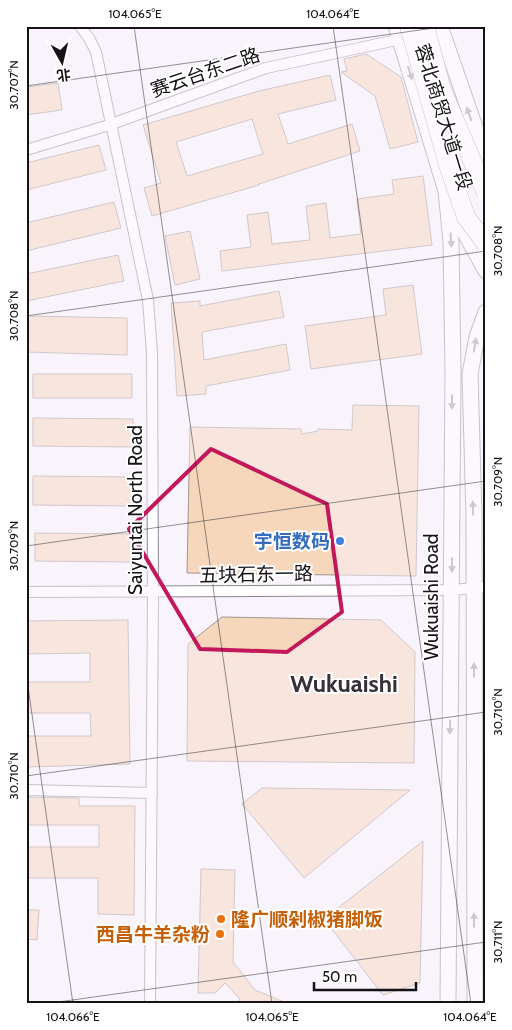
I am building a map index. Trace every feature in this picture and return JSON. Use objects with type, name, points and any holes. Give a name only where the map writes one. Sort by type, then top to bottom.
[{"type":"highway","points":[[440,27],[442,90],[486,193]]},
{"type":"highway","points":[[401,31],[466,217],[486,244]]},
{"type":"main road","points":[[440,27],[486,159]]},
{"type":"main road","name":"蓉北商贸大道一段","points":[[401,31],[454,214],[486,271]]},
{"type":"main road","name":"Wukuaishi Road","points":[[446,191],[451,241],[452,590],[448,1004]]},
{"type":"main road","points":[[475,1004],[480,588],[470,374],[477,337],[486,312]]},
{"type":"street","name":"Saiyuntai North Road","points":[[80,26],[96,52],[109,125],[148,300],[152,353],[153,593],[150,1004]]},
{"type":"street","name":"赛云台东二路","points":[[26,150],[109,125],[266,68],[401,31],[440,27]]},
{"type":"street","name":"五块石东一路","points":[[26,592],[153,593],[452,590],[480,588]]},
{"type":"street","points":[[26,790],[152,793]]},
{"type":"highlighted area","points":[[211,449],[327,504],[342,612],[287,652],[200,649],[129,529]]},
{"type":"building","points":[[366,54],[401,77],[418,142],[390,149],[375,96],[341,72],[347,71],[344,59]]},
{"type":"building","points":[[330,75],[336,100],[278,114],[288,144],[352,124],[360,151],[259,185],[152,216],[144,188],[161,183],[143,125],[259,91]],"holes":[[[252,119],[263,154],[187,176],[176,142]]]},
{"type":"building","points":[[58,83],[62,110],[26,115],[26,87]]},
{"type":"building","points":[[99,145],[106,170],[26,190],[26,163]]},
{"type":"building","points":[[423,176],[432,245],[222,271],[220,251],[251,247],[247,215],[268,212],[272,244],[310,240],[306,206],[326,203],[330,238],[361,234],[357,199],[394,194],[392,180]]},
{"type":"building","points":[[114,202],[121,228],[26,251],[26,223]]},
{"type":"building","points":[[190,231],[200,279],[175,285],[165,236]]},
{"type":"building","points":[[118,255],[124,281],[26,301],[26,274]]},
{"type":"building","points":[[413,285],[422,354],[311,369],[305,326],[386,315],[383,289]]},
{"type":"building","points":[[279,291],[284,317],[202,332],[204,360],[286,344],[290,370],[206,386],[206,394],[177,396],[171,303],[200,301],[200,306]]},
{"type":"building","points":[[26,316],[127,318],[127,355],[26,352]]},
{"type":"building","points":[[33,374],[132,374],[132,398],[33,398]]},
{"type":"building","points":[[353,405],[419,406],[416,576],[187,573],[190,427],[301,429],[302,434],[318,431],[318,429],[352,430]]},
{"type":"building","points":[[33,418],[133,419],[133,447],[33,446]]},
{"type":"building","points":[[33,476],[133,477],[133,506],[33,505]]},
{"type":"building","points":[[35,533],[135,534],[134,562],[35,561]]},
{"type":"building","points":[[222,617],[381,620],[415,652],[414,763],[187,761],[188,644]]},
{"type":"building","points":[[128,620],[130,764],[26,767],[26,736],[91,736],[90,713],[26,713],[26,682],[90,682],[90,653],[26,654],[26,621]]},
{"type":"building","points":[[262,788],[410,790],[304,878],[242,804]]},
{"type":"building","points":[[26,797],[79,798],[79,806],[135,806],[134,915],[98,914],[98,878],[26,878],[26,847],[99,847],[99,825],[26,825]]},
{"type":"building","points":[[423,841],[420,983],[383,995],[324,919]]},
{"type":"building","points":[[201,869],[235,870],[233,962],[255,990],[289,1004],[238,1004],[240,999],[225,983],[215,993],[198,993]]},
{"type":"building","points":[[26,910],[39,910],[37,940],[26,939]]},
{"type":"place","name":"宇恒数码","points":[[340,541]]},
{"type":"place","name":"隆广顺剁椒猪脚饭","points":[[221,919]]},
{"type":"place","name":"西昌牛羊杂粉","points":[[220,934]]},
{"type":"district","name":"Wukuaishi","points":[[344,684]]}]
